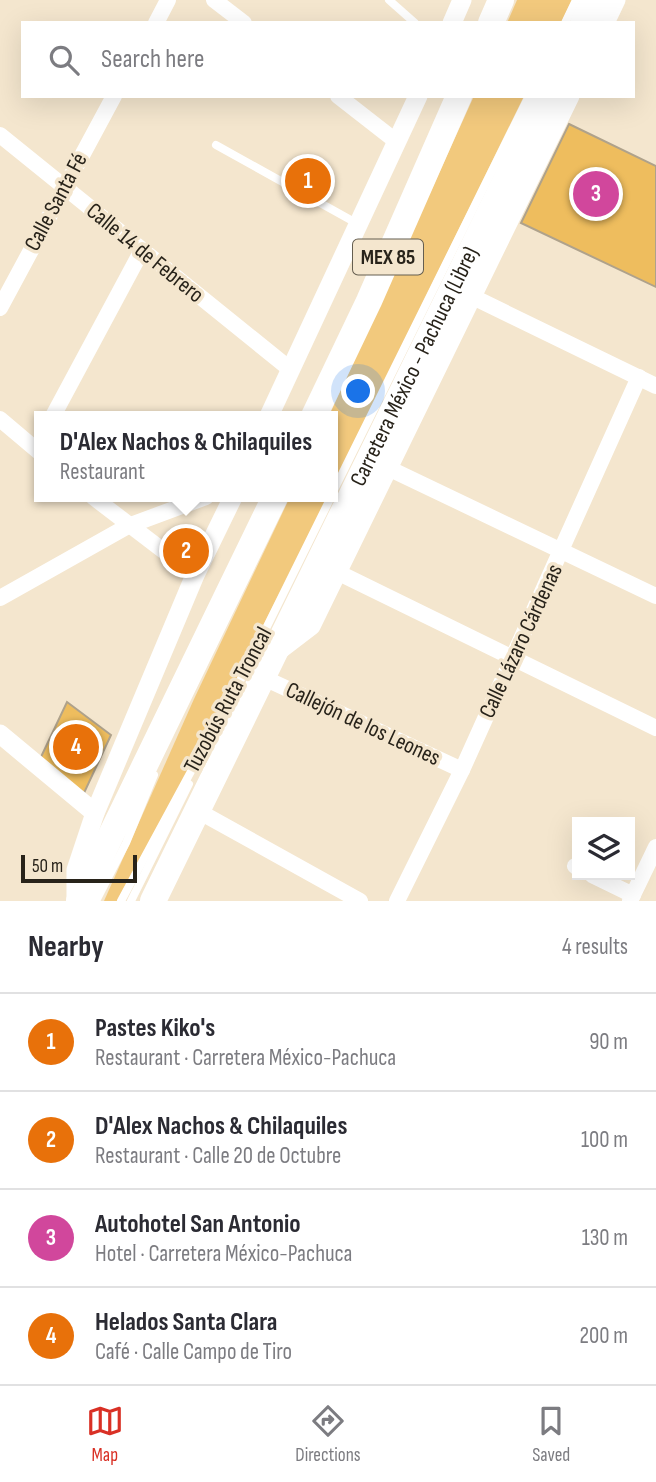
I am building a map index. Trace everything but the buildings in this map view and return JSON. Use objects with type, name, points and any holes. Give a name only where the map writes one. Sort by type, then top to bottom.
[{"type":"highway","points":[[584,21],[594,0]]},
{"type":"highway","name":"MEX 85","points":[[316,411],[369,300],[458,98]]},
{"type":"highway","name":"Carretera México - Pachuca (Libre)","points":[[153,901],[198,811],[260,670],[546,98]]},
{"type":"highway","points":[[78,901],[273,502]]},
{"type":"street","points":[[157,21],[168,0]]},
{"type":"street","points":[[214,0],[240,21]]},
{"type":"street","points":[[453,21],[462,0]]},
{"type":"street","points":[[606,21],[616,0]]},
{"type":"street","name":"Calle Santa Fé","points":[[0,308],[113,98]]},
{"type":"street","points":[[341,98],[397,142]]},
{"type":"street","points":[[272,411],[417,98]]},
{"type":"street","points":[[260,670],[311,626],[569,98]]},
{"type":"street","name":"Calle 14 de Febrero","points":[[0,135],[141,252],[290,370]]},
{"type":"street","points":[[56,411],[141,252]]},
{"type":"street","points":[[473,298],[656,386]]},
{"type":"street","name":"Calle Lázaro Cárdenas","points":[[397,901],[462,770],[639,377]]},
{"type":"street","points":[[0,419],[34,445]]},
{"type":"street","points":[[388,468],[656,596]]},
{"type":"street","points":[[99,502],[195,575]]},
{"type":"street","points":[[0,598],[128,526],[193,502]]},
{"type":"street","points":[[78,901],[76,870],[95,813],[195,575],[231,502]]},
{"type":"street","points":[[337,572],[512,660],[656,728]]},
{"type":"street","name":"Callejón de los Leones","points":[[260,670],[462,770]]},
{"type":"street","points":[[0,734],[95,813]]},
{"type":"street","points":[[198,811],[359,901]]},
{"type":"street","points":[[601,880],[632,898],[656,847]]},
{"type":"lane","points":[[389,0],[413,21]]},
{"type":"lane","points":[[566,21],[576,0]]},
{"type":"lane","points":[[325,411],[469,98]]},
{"type":"lane","name":"Tuzobús Ruta Troncal","points":[[338,482],[528,98]]},
{"type":"lane","points":[[216,145],[358,224]]},
{"type":"lane","name":"Tuzobús Ruta Troncal","points":[[196,683],[283,502]]},
{"type":"lane","name":"Tuzobús Ruta Troncal","points":[[121,901],[260,670],[329,502]]},
{"type":"lane","points":[[131,901],[260,670]]},
{"type":"lane","name":"Tuzobús Ruta Troncal","points":[[96,901],[126,843],[156,770]]},
{"type":"shaded area","points":[[517,0],[572,0],[562,21],[508,21]]},
{"type":"shaded area","points":[[473,98],[523,98],[338,476],[338,411],[331,411]]},
{"type":"shaded area","points":[[288,502],[325,502],[218,715],[117,901],[104,901],[194,699]]},
{"type":"place","name":"Pastes Kiko's","points":[[308,181]]},
{"type":"place","name":"Autohotel San Antonio","points":[[596,194]]},
{"type":"place","name":"D'Alex Nachos & Chilaquiles","points":[[186,551]]},
{"type":"place","name":"Helados Santa Clara","points":[[76,747]]}]
